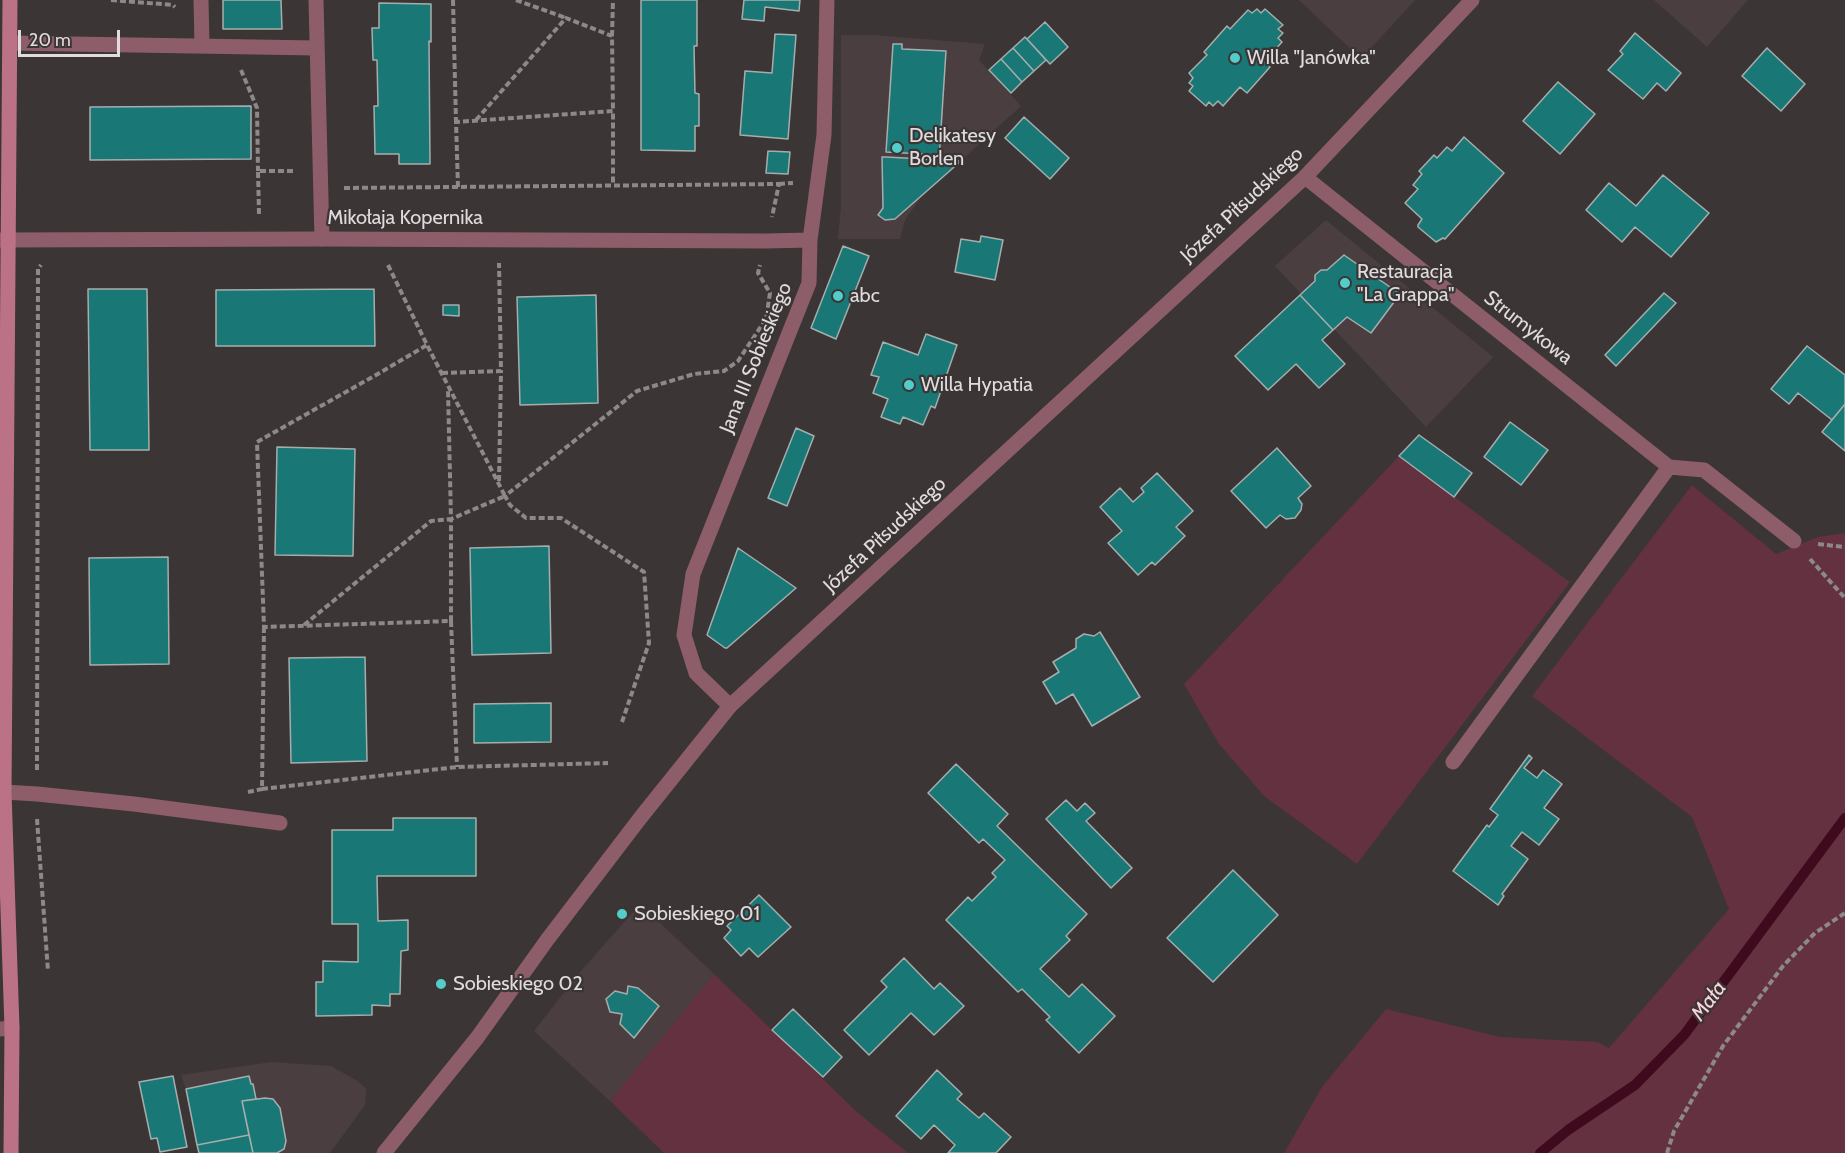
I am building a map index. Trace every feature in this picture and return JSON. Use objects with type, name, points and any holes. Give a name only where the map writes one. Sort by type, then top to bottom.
[{"type":"main road","points":[[10,0],[4,240],[3,899],[11,1153]]},
{"type":"street","points":[[201,0],[202,38]]},
{"type":"street","points":[[316,0],[322,239]]},
{"type":"street","name":"Jana III Sobieskiego","points":[[730,706],[696,673],[684,635],[693,574],[809,283],[810,240],[824,135],[827,0]]},
{"type":"street","name":"Józefa Piłsudskiego","points":[[384,1153],[477,1038],[576,902],[730,706],[1305,177],[1472,0]]},
{"type":"street","points":[[10,43],[202,38],[317,48]]},
{"type":"street","name":"Strumykowa","points":[[1305,177],[1669,467]]},
{"type":"street","name":"Mikołaja Kopernika","points":[[4,240],[810,240]]},
{"type":"street","points":[[1453,762],[1669,467],[1704,470],[1794,541]]},
{"type":"street","points":[[4,792],[280,823]]},
{"type":"path","points":[[111,0],[162,2],[173,6],[202,38]]},
{"type":"path","points":[[453,0],[458,187]]},
{"type":"path","points":[[516,0],[612,36]]},
{"type":"path","points":[[613,0],[613,185]]},
{"type":"path","points":[[475,120],[566,18]]},
{"type":"path","points":[[239,66],[257,108],[259,224]]},
{"type":"path","points":[[456,122],[613,111]]},
{"type":"path","points":[[258,171],[298,171]]},
{"type":"path","points":[[304,625],[431,521],[451,519],[505,496],[637,391],[694,374],[724,371],[738,362],[766,319],[770,293],[758,273],[779,184],[321,189]]},
{"type":"path","points":[[48,971],[37,816],[38,269],[47,257],[63,256],[63,240]]},
{"type":"path","points":[[384,258],[441,374],[510,505],[526,518],[561,518],[644,572],[649,643],[622,722]]},
{"type":"path","points":[[499,258],[501,371],[499,484]]},
{"type":"path","points":[[427,345],[257,442],[264,627],[262,789],[457,767],[608,763]]},
{"type":"path","points":[[441,374],[501,371]]},
{"type":"path","points":[[448,387],[451,621],[457,767]]},
{"type":"path","points":[[1794,541],[1845,598]]},
{"type":"path","points":[[264,627],[451,621]]},
{"type":"path","points":[[1667,1153],[1674,1131],[1723,1046],[1783,966],[1815,933],[1845,913]]},
{"type":"shaded area","points":[[1299,0],[1415,0],[1361,59]]},
{"type":"shaded area","points":[[1654,0],[1748,0],[1707,47]]},
{"type":"shaded area","points":[[841,35],[874,35],[985,44],[979,60],[1021,106],[922,196],[905,220],[900,239],[838,239],[841,206]]},
{"type":"shaded area","points":[[1326,220],[1493,357],[1426,427],[1275,266]]},
{"type":"shaded area","points":[[1399,456],[1570,582],[1357,864],[1264,796],[1219,744],[1184,684]]},
{"type":"shaded area","points":[[1692,485],[1776,554],[1818,537],[1845,533],[1845,1153],[1284,1153],[1322,1087],[1386,1009],[1500,1037],[1597,1042],[1609,1048],[1729,909],[1692,817],[1532,696]]},
{"type":"shaded area","points":[[640,904],[714,974],[610,1101],[534,1031],[580,972]]},
{"type":"shaded area","points":[[714,974],[858,1113],[908,1153],[664,1153],[610,1101]]},
{"type":"shaded area","points":[[272,1062],[331,1066],[366,1088],[365,1105],[330,1153],[199,1153],[181,1075]]},
{"type":"building","points":[[223,0],[281,0],[282,29],[223,29]]},
{"type":"building","points":[[641,0],[697,0],[697,46],[694,46],[695,93],[699,94],[699,126],[695,126],[695,151],[641,150]]},
{"type":"building","points":[[744,0],[800,0],[799,11],[765,7],[764,21],[742,19]]},
{"type":"building","points":[[379,3],[431,4],[430,164],[399,164],[399,154],[375,154],[374,106],[378,106],[377,60],[373,60],[372,28],[379,28]]},
{"type":"building","name":"Willa \"Janówka\"","points":[[1257,9],[1261,13],[1265,9],[1283,25],[1278,29],[1283,33],[1278,38],[1282,42],[1264,62],[1270,67],[1247,93],[1240,87],[1223,106],[1218,101],[1213,106],[1209,102],[1206,106],[1189,91],[1193,86],[1189,83],[1193,78],[1189,73],[1207,55],[1204,52],[1227,26],[1230,29],[1248,10],[1252,13]]},
{"type":"building","points":[[1045,22],[1068,47],[1050,64],[1027,39]]},
{"type":"building","points":[[1635,33],[1681,73],[1666,91],[1657,83],[1643,99],[1608,70],[1623,54],[1620,51]]},
{"type":"building","points":[[775,34],[796,35],[788,139],[740,135],[745,71],[772,73]]},
{"type":"building","points":[[1025,37],[1046,60],[1034,71],[1013,48]]},
{"type":"building","points":[[893,44],[902,44],[902,49],[946,51],[939,160],[922,159],[922,154],[886,152]]},
{"type":"building","points":[[1013,48],[1034,71],[1022,82],[1001,59]]},
{"type":"building","points":[[1767,48],[1805,84],[1781,111],[1742,76]]},
{"type":"building","points":[[1001,59],[1022,82],[1011,93],[989,70]]},
{"type":"building","points":[[1558,82],[1595,114],[1560,154],[1523,121]]},
{"type":"building","points":[[251,106],[251,159],[90,160],[90,107]]},
{"type":"building","points":[[1024,117],[1069,158],[1050,179],[1005,138]]},
{"type":"building","points":[[1464,137],[1504,173],[1445,239],[1436,242],[1418,227],[1422,219],[1405,203],[1418,189],[1413,185],[1422,174],[1419,171],[1434,155],[1437,158],[1447,147],[1452,151]]},
{"type":"building","points":[[768,151],[790,152],[788,174],[766,173]]},
{"type":"building","points":[[882,157],[961,161],[895,219],[885,220],[878,215],[883,208]]},
{"type":"building","points":[[1663,175],[1709,213],[1671,257],[1635,227],[1622,242],[1586,210],[1609,183],[1636,206]]},
{"type":"building","points":[[981,236],[1003,240],[995,280],[955,272],[961,239],[980,242]]},
{"type":"building","points":[[843,246],[869,256],[836,339],[811,328]]},
{"type":"building","points":[[1344,255],[1400,294],[1371,333],[1347,317],[1333,330],[1300,295],[1315,281],[1315,275],[1321,270],[1327,270]]},
{"type":"building","points":[[88,289],[147,289],[149,450],[90,450]]},
{"type":"building","points":[[374,289],[375,346],[216,346],[216,290]]},
{"type":"building","points":[[1664,293],[1676,303],[1616,366],[1605,355]]},
{"type":"building","points":[[596,295],[598,403],[520,405],[517,297]]},
{"type":"building","points":[[1300,295],[1333,330],[1322,340],[1345,364],[1319,388],[1296,364],[1268,390],[1235,356]]},
{"type":"building","points":[[443,305],[459,305],[459,316],[443,315]]},
{"type":"building","name":"Willa Hypatia","points":[[926,334],[957,345],[935,408],[931,406],[923,425],[903,417],[900,424],[881,417],[888,399],[873,393],[879,377],[871,375],[883,342],[918,355]]},
{"type":"building","points":[[1807,346],[1845,375],[1845,404],[1832,420],[1798,393],[1789,404],[1771,389]]},
{"type":"building","points":[[1845,404],[1845,451],[1822,432]]},
{"type":"building","points":[[1510,422],[1548,450],[1521,485],[1484,457]]},
{"type":"building","points":[[796,428],[814,436],[787,506],[768,498]]},
{"type":"building","points":[[1419,435],[1472,473],[1454,497],[1399,456]]},
{"type":"building","points":[[277,447],[355,449],[353,556],[275,555]]},
{"type":"building","points":[[1277,448],[1311,486],[1298,498],[1302,504],[1295,518],[1286,519],[1280,515],[1266,528],[1231,491]]},
{"type":"building","points":[[1157,473],[1193,511],[1176,527],[1185,536],[1155,565],[1152,562],[1138,575],[1108,543],[1122,531],[1100,507],[1120,488],[1133,502],[1144,492],[1141,488]]},
{"type":"building","points":[[549,546],[551,653],[472,655],[470,548]]},
{"type":"building","points":[[738,548],[796,588],[725,648],[707,635]]},
{"type":"building","points":[[168,557],[169,664],[90,665],[89,558]]},
{"type":"building","points":[[1100,632],[1140,697],[1092,726],[1073,694],[1056,704],[1043,682],[1059,672],[1053,662],[1076,648],[1076,639],[1084,634],[1094,636]]},
{"type":"building","points":[[365,657],[367,761],[291,763],[289,658]]},
{"type":"building","points":[[551,703],[551,742],[474,743],[474,704]]},
{"type":"building","points":[[1529,755],[1532,758],[1524,768],[1537,778],[1543,770],[1562,784],[1544,808],[1559,819],[1539,845],[1522,832],[1511,846],[1528,859],[1502,894],[1504,896],[1498,905],[1453,871],[1487,825],[1489,827],[1498,815],[1490,809]]},
{"type":"building","points":[[956,764],[1008,814],[997,826],[1087,914],[1066,936],[1070,940],[1040,969],[1069,997],[1082,984],[1115,1016],[1079,1053],[1046,1020],[1050,1017],[1022,989],[1018,992],[946,920],[968,897],[972,901],[996,877],[992,873],[1005,860],[983,839],[979,843],[928,793]]},
{"type":"building","points":[[1066,800],[1077,811],[1085,803],[1095,813],[1086,821],[1132,868],[1111,888],[1046,819]]},
{"type":"building","points":[[393,818],[476,818],[476,876],[377,876],[378,921],[408,920],[408,950],[401,951],[400,994],[390,994],[390,1006],[372,1005],[372,1015],[316,1016],[316,982],[323,982],[323,961],[358,962],[358,924],[332,924],[332,830],[393,830]]},
{"type":"building","points":[[1233,870],[1278,915],[1213,982],[1167,938]]},
{"type":"building","points":[[759,895],[791,927],[758,957],[749,948],[741,956],[724,938],[731,930],[727,926]]},
{"type":"building","points":[[904,958],[934,989],[940,983],[964,1006],[934,1035],[911,1013],[869,1055],[844,1030],[887,987],[881,981]]},
{"type":"building","points":[[628,986],[638,988],[659,1006],[634,1038],[620,1024],[622,1014],[610,1012],[606,999],[615,991],[627,994]]},
{"type":"building","points":[[793,1009],[842,1057],[823,1077],[772,1030]]},
{"type":"building","points":[[937,1070],[962,1094],[957,1099],[979,1118],[984,1113],[1011,1137],[996,1153],[948,1153],[955,1145],[934,1125],[921,1139],[896,1116]]},
{"type":"building","points":[[173,1076],[187,1147],[160,1152],[157,1138],[151,1139],[139,1082]]},
{"type":"building","points":[[249,1076],[256,1099],[242,1101],[249,1135],[197,1145],[186,1089]]},
{"type":"building","points":[[273,1099],[280,1108],[286,1141],[284,1149],[277,1153],[253,1153],[242,1101]]},
{"type":"building","points":[[249,1135],[253,1153],[199,1153],[197,1145]]},
{"type":"waterway","name":"Mała","points":[[1540,1153],[1568,1130],[1635,1085],[1684,1035],[1845,818]]},
{"type":"place","name":"Willa \"Janówka\"","points":[[1235,58]]},
{"type":"place","name":"Delikatesy Borlen","points":[[897,148]]},
{"type":"place","name":"Restauracja \"La Grappa\"","points":[[1345,283]]},
{"type":"place","name":"abc","points":[[838,296]]},
{"type":"place","name":"Willa Hypatia","points":[[909,385]]},
{"type":"place","name":"Sobieskiego 01","points":[[622,914]]},
{"type":"place","name":"Sobieskiego 02","points":[[441,984]]}]
